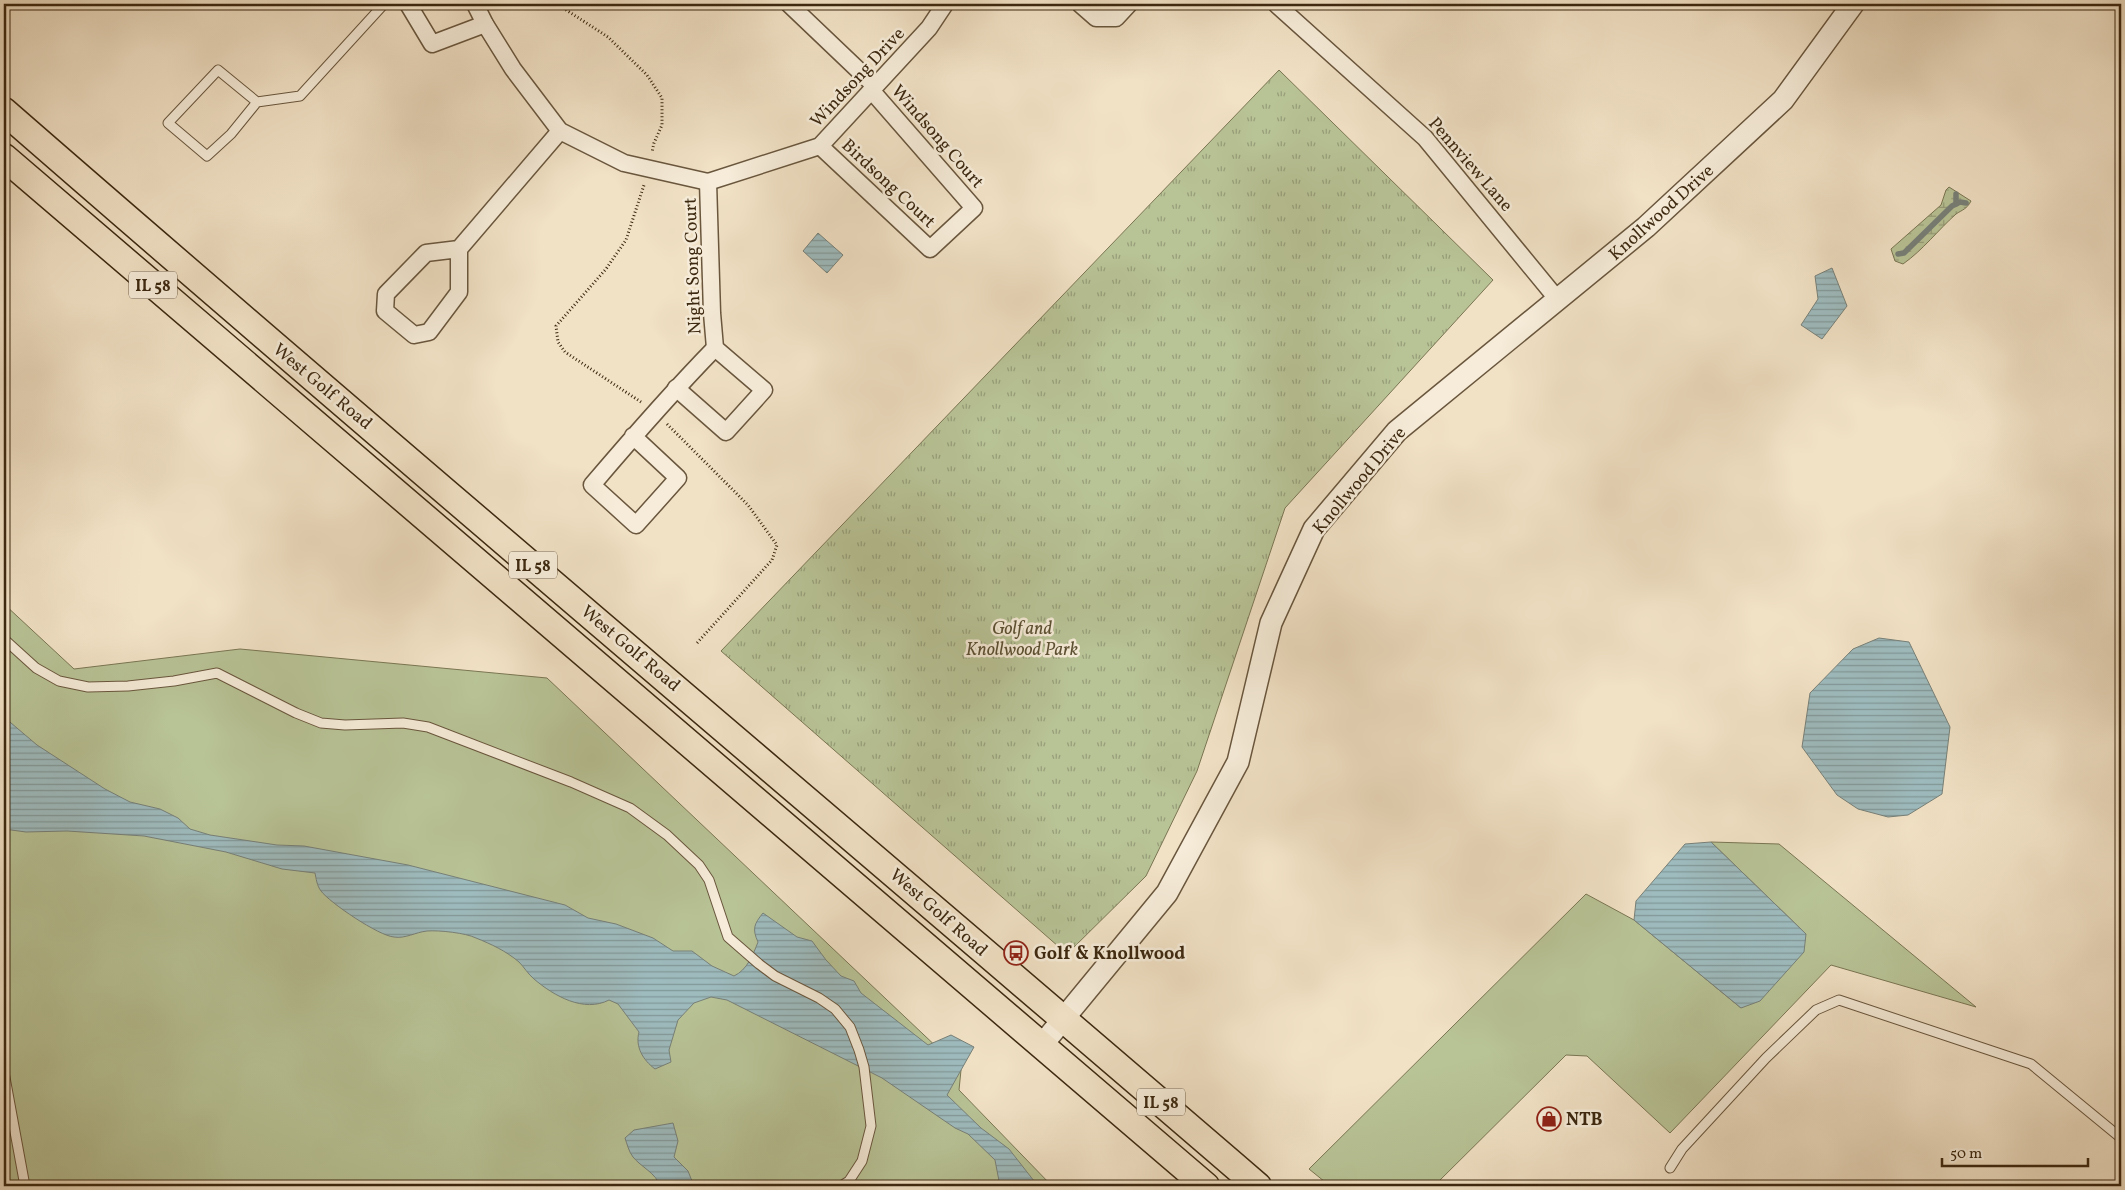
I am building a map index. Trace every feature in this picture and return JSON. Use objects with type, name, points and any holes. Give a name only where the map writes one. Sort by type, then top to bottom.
[{"type":"main road","name":"West Golf Road","points":[[4,111],[176,261],[1258,1186]]},
{"type":"main road","name":"West Golf Road","points":[[4,157],[1206,1186]]},
{"type":"street","points":[[408,4],[432,44],[485,24]]},
{"type":"street","points":[[475,4],[513,69],[560,131],[624,163],[708,182]]},
{"type":"street","name":"Windsong Court","points":[[789,4],[873,88],[974,208]]},
{"type":"street","name":"Windsong Drive","points":[[708,182],[820,146],[929,28],[945,4]]},
{"type":"street","points":[[1080,4],[1096,18],[1116,18],[1129,4]]},
{"type":"street","name":"Pennview Lane","points":[[1276,4],[1425,138],[1558,300]]},
{"type":"street","name":"Knollwood Drive","points":[[1041,1046],[1167,892],[1238,762],[1272,623],[1314,529],[1397,431],[1646,227],[1783,100],[1853,4]]},
{"type":"street","points":[[459,250],[426,253],[386,294],[385,311],[414,336],[429,332],[459,292],[459,250],[560,131]]},
{"type":"street","name":"Birdsong Court","points":[[820,146],[930,249],[974,208]]},
{"type":"street","name":"Night Song Court","points":[[676,388],[726,432],[764,390],[715,348],[712,313],[708,182]]},
{"type":"street","name":"Night Song Court","points":[[633,436],[678,478],[636,526],[592,485],[633,436],[654,412],[715,348]]},
{"type":"lane","points":[[257,102],[218,70],[168,123],[207,156],[231,134],[257,102],[300,96],[384,4]]},
{"type":"lane","points":[[4,639],[36,668],[59,681],[88,687],[128,686],[162,683],[217,673],[296,713],[321,723],[345,725],[403,723],[428,727],[571,782],[630,808],[667,835],[699,865],[712,888],[728,937],[775,976],[812,994],[835,1008],[850,1027],[864,1067],[871,1126],[862,1161],[849,1181],[841,1186]]},
{"type":"lane","points":[[1670,1168],[1682,1149],[1766,1058],[1816,1010],[1839,1000],[2031,1064],[2121,1138]]},
{"type":"lane","points":[[4,1072],[25,1186]]},
{"type":"path","points":[[557,4],[608,37],[647,75],[662,98],[662,125],[654,143],[649,169],[626,240],[606,268],[556,326],[558,342],[565,352],[654,412],[748,505],[777,544],[772,560],[698,643]]},
{"type":"green space","name":"Golf and Knollwood Park","points":[[1279,70],[1493,280],[1285,508],[1197,771],[1146,876],[1067,954],[721,651]]},
{"type":"green space","points":[[1949,187],[1971,201],[1969,204],[1903,264],[1895,261],[1891,249],[1941,205],[1946,190]]},
{"type":"green space","points":[[4,604],[74,669],[240,649],[547,678],[961,1070],[959,1090],[1052,1186],[4,1186]]},
{"type":"green space","points":[[1711,842],[1779,844],[1976,1007],[1831,965],[1670,1133],[1587,1056],[1566,1055],[1434,1186],[1330,1186],[1309,1169],[1586,894],[1634,920],[1741,1008],[1806,934]]},
{"type":"water","points":[[818,233],[843,255],[827,273],[803,251]]},
{"type":"water","points":[[1832,268],[1847,306],[1822,339],[1801,325],[1818,299],[1815,276]]},
{"type":"water","points":[[1879,638],[1909,642],[1950,727],[1942,794],[1908,815],[1888,817],[1858,809],[1837,795],[1802,747],[1810,693],[1853,649]]},
{"type":"water","points":[[4,717],[37,745],[105,789],[130,802],[160,809],[178,818],[190,829],[210,835],[277,845],[304,846],[408,865],[565,905],[588,918],[616,924],[653,938],[673,951],[692,951],[712,966],[734,976],[743,970],[754,952],[758,942],[755,927],[763,913],[797,937],[812,941],[841,976],[854,981],[861,993],[928,1045],[951,1035],[974,1047],[947,1095],[981,1128],[1009,1149],[1038,1186],[996,1186],[999,1181],[995,1160],[968,1134],[955,1128],[882,1078],[727,1000],[711,997],[694,1003],[678,1020],[669,1050],[671,1062],[655,1069],[641,1053],[638,1043],[639,1032],[618,1004],[609,1000],[599,1004],[580,1004],[560,997],[534,979],[509,954],[472,936],[432,931],[402,937],[387,935],[355,918],[334,903],[321,891],[315,873],[282,869],[226,852],[144,836],[67,831],[26,832],[4,829]]},
{"type":"water","points":[[1711,842],[1806,934],[1804,952],[1760,1001],[1741,1008],[1634,920],[1636,901],[1685,844]]},
{"type":"water","points":[[673,1123],[678,1141],[674,1157],[688,1171],[694,1186],[660,1186],[655,1177],[636,1161],[627,1145],[625,1138],[634,1130]]},
{"type":"waterway","points":[[1956,194],[1956,204]]},
{"type":"waterway","points":[[1898,254],[1904,253],[1952,206],[1960,202],[1966,203]]},
{"type":"place","name":"Golf & Knollwood","points":[[1016,953]]},
{"type":"place","name":"NTB","points":[[1549,1119]]}]
